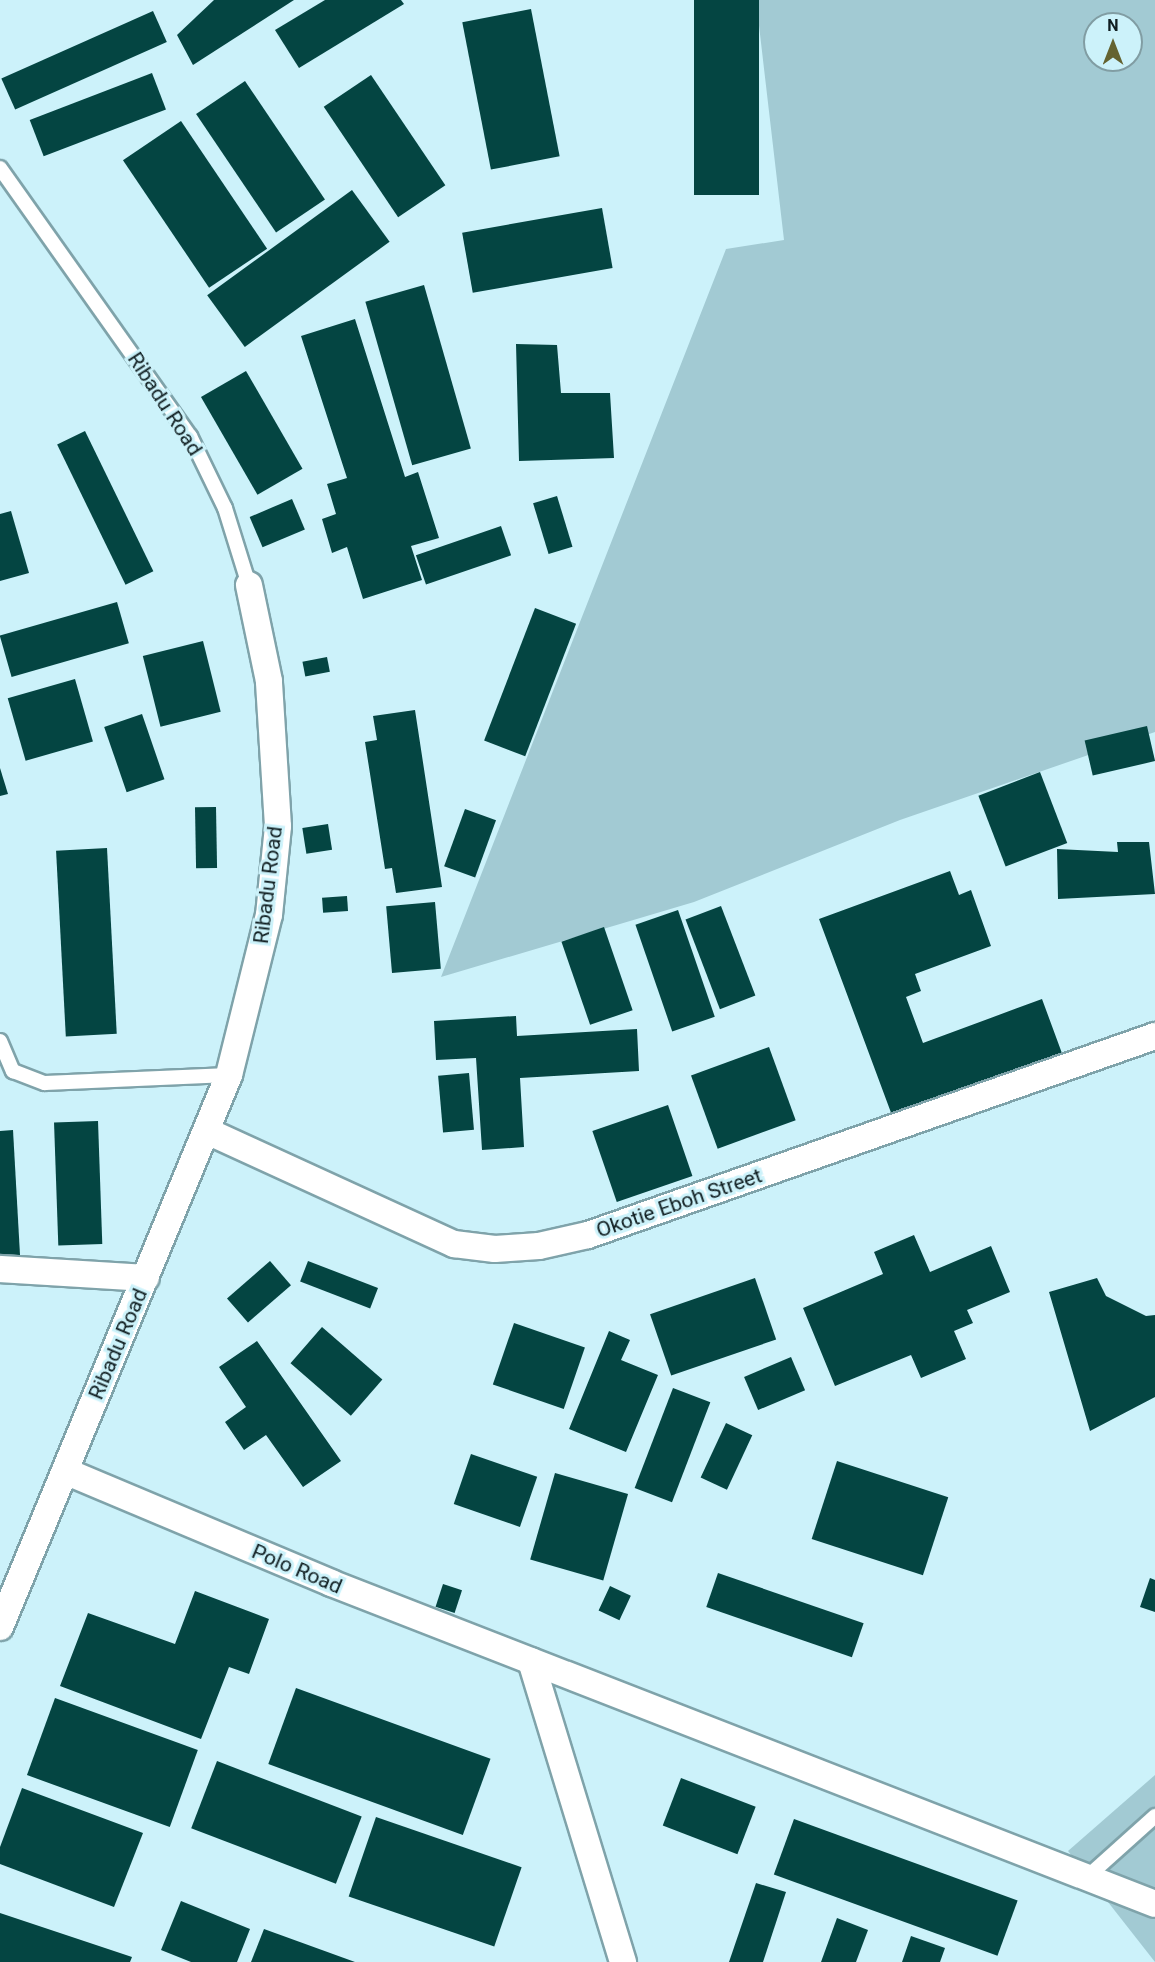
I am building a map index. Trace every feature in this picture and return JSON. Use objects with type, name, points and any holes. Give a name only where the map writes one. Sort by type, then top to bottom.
[{"type":"street","name":"Ribadu Road","points":[[0,1627],[229,1075],[269,915],[278,826],[269,681],[249,585]]},
{"type":"street","name":"Okotie Eboh Street","points":[[207,1131],[454,1244],[495,1249],[539,1245],[588,1236],[1155,1036]]},
{"type":"street","points":[[0,1269],[146,1278]]},
{"type":"street","name":"Polo Road","points":[[65,1471],[531,1661],[1155,1904]]},
{"type":"street","points":[[531,1661],[623,1962]]},
{"type":"lane","name":"Ribadu Road","points":[[0,168],[190,435],[225,508],[249,585]]},
{"type":"lane","points":[[0,1041],[14,1071],[45,1083],[229,1075]]},
{"type":"lane","points":[[1086,1878],[1155,1816]]},
{"type":"shaded area","points":[[756,0],[1155,0],[1155,732],[900,820],[694,902],[441,977],[726,249],[784,240]]},
{"type":"shaded area","points":[[1155,1775],[1155,1962],[1068,1851]]},
{"type":"building","points":[[214,0],[294,0],[193,65],[177,35]]},
{"type":"building","points":[[325,0],[401,0],[404,4],[299,68],[275,30]]},
{"type":"building","points":[[694,0],[759,0],[759,195],[694,195]]},
{"type":"building","points":[[531,9],[560,156],[491,170],[462,22]]},
{"type":"building","points":[[153,11],[167,42],[15,110],[1,79]]},
{"type":"building","points":[[152,73],[166,109],[44,156],[30,120]]},
{"type":"building","points":[[371,75],[445,185],[398,217],[324,107]]},
{"type":"building","points":[[245,81],[325,200],[276,233],[196,114]]},
{"type":"building","points":[[181,121],[267,249],[209,288],[123,160]]},
{"type":"building","points":[[352,190],[390,242],[245,347],[207,295]]},
{"type":"building","points":[[602,208],[613,268],[473,293],[462,233]]},
{"type":"building","points":[[424,285],[471,448],[412,465],[365,302]]},
{"type":"building","points":[[355,319],[405,477],[418,472],[439,538],[411,546],[422,580],[363,599],[347,547],[332,553],[322,519],[336,514],[327,484],[347,478],[301,336]]},
{"type":"building","points":[[516,344],[557,345],[561,393],[610,393],[614,458],[519,461]]},
{"type":"building","points":[[246,371],[302,469],[257,495],[201,397]]},
{"type":"building","points":[[85,431],[153,571],[126,585],[57,445]]},
{"type":"building","points":[[557,496],[572,547],[549,554],[533,503]]},
{"type":"building","points":[[292,499],[305,529],[263,547],[250,517]]},
{"type":"building","points":[[11,511],[29,573],[0,581],[0,514]]},
{"type":"building","points":[[501,526],[511,555],[426,585],[416,555]]},
{"type":"building","points":[[117,602],[129,643],[12,677],[0,636]]},
{"type":"building","points":[[535,608],[576,624],[525,756],[484,741]]},
{"type":"building","points":[[203,641],[221,712],[161,727],[143,656]]},
{"type":"building","points":[[327,657],[330,672],[305,676],[302,662]]},
{"type":"building","points":[[75,679],[93,741],[26,761],[8,698]]},
{"type":"building","points":[[415,710],[442,887],[396,893],[392,868],[385,869],[365,742],[377,740],[373,716]]},
{"type":"building","points":[[142,714],[164,779],[127,792],[104,727]]},
{"type":"building","points":[[1147,726],[1155,761],[1093,775],[1085,740]]},
{"type":"building","points":[[0,768],[8,794],[0,796]]},
{"type":"building","points":[[1040,772],[1067,843],[1006,867],[978,796]]},
{"type":"building","points":[[195,807],[216,807],[217,868],[196,868]]},
{"type":"building","points":[[465,809],[496,820],[475,878],[444,866]]},
{"type":"building","points":[[328,824],[332,850],[306,854],[302,828]]},
{"type":"building","points":[[1117,842],[1149,842],[1155,894],[1058,899],[1057,849],[1118,852]]},
{"type":"building","points":[[107,848],[117,1034],[66,1036],[56,851]]},
{"type":"building","points":[[950,871],[959,895],[971,890],[991,946],[915,974],[921,991],[906,997],[923,1043],[1042,999],[1063,1056],[893,1118],[819,919]]},
{"type":"building","points":[[347,896],[348,911],[323,913],[322,898]]},
{"type":"building","points":[[435,902],[441,969],[392,973],[386,906]]},
{"type":"building","points":[[721,906],[755,996],[720,1009],[686,920]]},
{"type":"building","points":[[678,910],[715,1017],[672,1031],[635,925]]},
{"type":"building","points":[[604,927],[633,1010],[590,1025],[561,942]]},
{"type":"building","points":[[516,1016],[517,1036],[637,1029],[639,1071],[520,1078],[524,1147],[482,1150],[476,1058],[436,1060],[434,1021]]},
{"type":"building","points":[[769,1047],[796,1120],[718,1149],[691,1075]]},
{"type":"building","points":[[469,1073],[474,1130],[443,1132],[438,1076]]},
{"type":"building","points":[[668,1105],[692,1176],[617,1202],[592,1131]]},
{"type":"building","points":[[98,1121],[102,1244],[58,1245],[54,1123]]},
{"type":"building","points":[[13,1130],[20,1255],[0,1256],[0,1131]]},
{"type":"building","points":[[914,1235],[930,1272],[991,1246],[1010,1292],[967,1310],[973,1323],[954,1331],[966,1359],[921,1378],[911,1355],[835,1386],[803,1308],[883,1274],[874,1252]]},
{"type":"building","points":[[270,1261],[291,1285],[248,1323],[227,1298]]},
{"type":"building","points":[[308,1261],[378,1288],[370,1308],[300,1282]]},
{"type":"building","points":[[755,1278],[776,1339],[671,1376],[650,1314]]},
{"type":"building","points":[[1097,1278],[1106,1296],[1146,1316],[1155,1315],[1155,1397],[1090,1431],[1049,1292]]},
{"type":"building","points":[[514,1323],[585,1347],[564,1409],[493,1384]]},
{"type":"building","points":[[322,1327],[382,1379],[351,1416],[291,1363]]},
{"type":"building","points":[[609,1331],[630,1340],[621,1360],[658,1375],[626,1452],[569,1429]]},
{"type":"building","points":[[257,1341],[341,1461],[303,1487],[266,1435],[244,1450],[225,1422],[246,1407],[219,1367]]},
{"type":"building","points":[[791,1357],[805,1390],[758,1410],[744,1377]]},
{"type":"building","points":[[673,1388],[710,1402],[672,1502],[635,1488]]},
{"type":"building","points":[[726,1423],[752,1435],[727,1490],[701,1477]]},
{"type":"building","points":[[471,1454],[537,1477],[520,1527],[454,1504]]},
{"type":"building","points":[[837,1461],[948,1497],[923,1575],[812,1539]]},
{"type":"building","points":[[555,1473],[628,1494],[603,1580],[530,1560]]},
{"type":"building","points":[[718,1573],[864,1623],[852,1657],[706,1607]]},
{"type":"building","points":[[1150,1578],[1155,1580],[1155,1612],[1140,1607]]},
{"type":"building","points":[[443,1584],[462,1590],[455,1613],[436,1607]]},
{"type":"building","points":[[610,1586],[631,1596],[619,1620],[599,1610]]},
{"type":"building","points":[[195,1591],[269,1619],[249,1674],[229,1667],[201,1739],[60,1686],[88,1613],[175,1644]]},
{"type":"building","points":[[296,1688],[491,1759],[463,1835],[268,1764]]},
{"type":"building","points":[[55,1698],[198,1750],[170,1827],[27,1775]]},
{"type":"building","points":[[217,1761],[362,1817],[336,1884],[191,1828]]},
{"type":"building","points":[[681,1778],[756,1807],[737,1854],[663,1826]]},
{"type":"building","points":[[22,1788],[143,1833],[114,1907],[0,1864],[0,1847]]},
{"type":"building","points":[[376,1817],[522,1867],[494,1947],[349,1896]]},
{"type":"building","points":[[794,1819],[1018,1900],[997,1956],[774,1874]]},
{"type":"building","points":[[756,1883],[786,1892],[763,1962],[729,1962]]},
{"type":"building","points":[[181,1901],[250,1929],[237,1962],[191,1962],[161,1950]]},
{"type":"building","points":[[0,1913],[132,1957],[130,1962],[0,1962]]},
{"type":"building","points":[[837,1918],[868,1930],[856,1962],[821,1962]]},
{"type":"building","points":[[264,1929],[355,1962],[251,1962]]},
{"type":"building","points":[[911,1936],[945,1948],[940,1962],[902,1962]]}]
